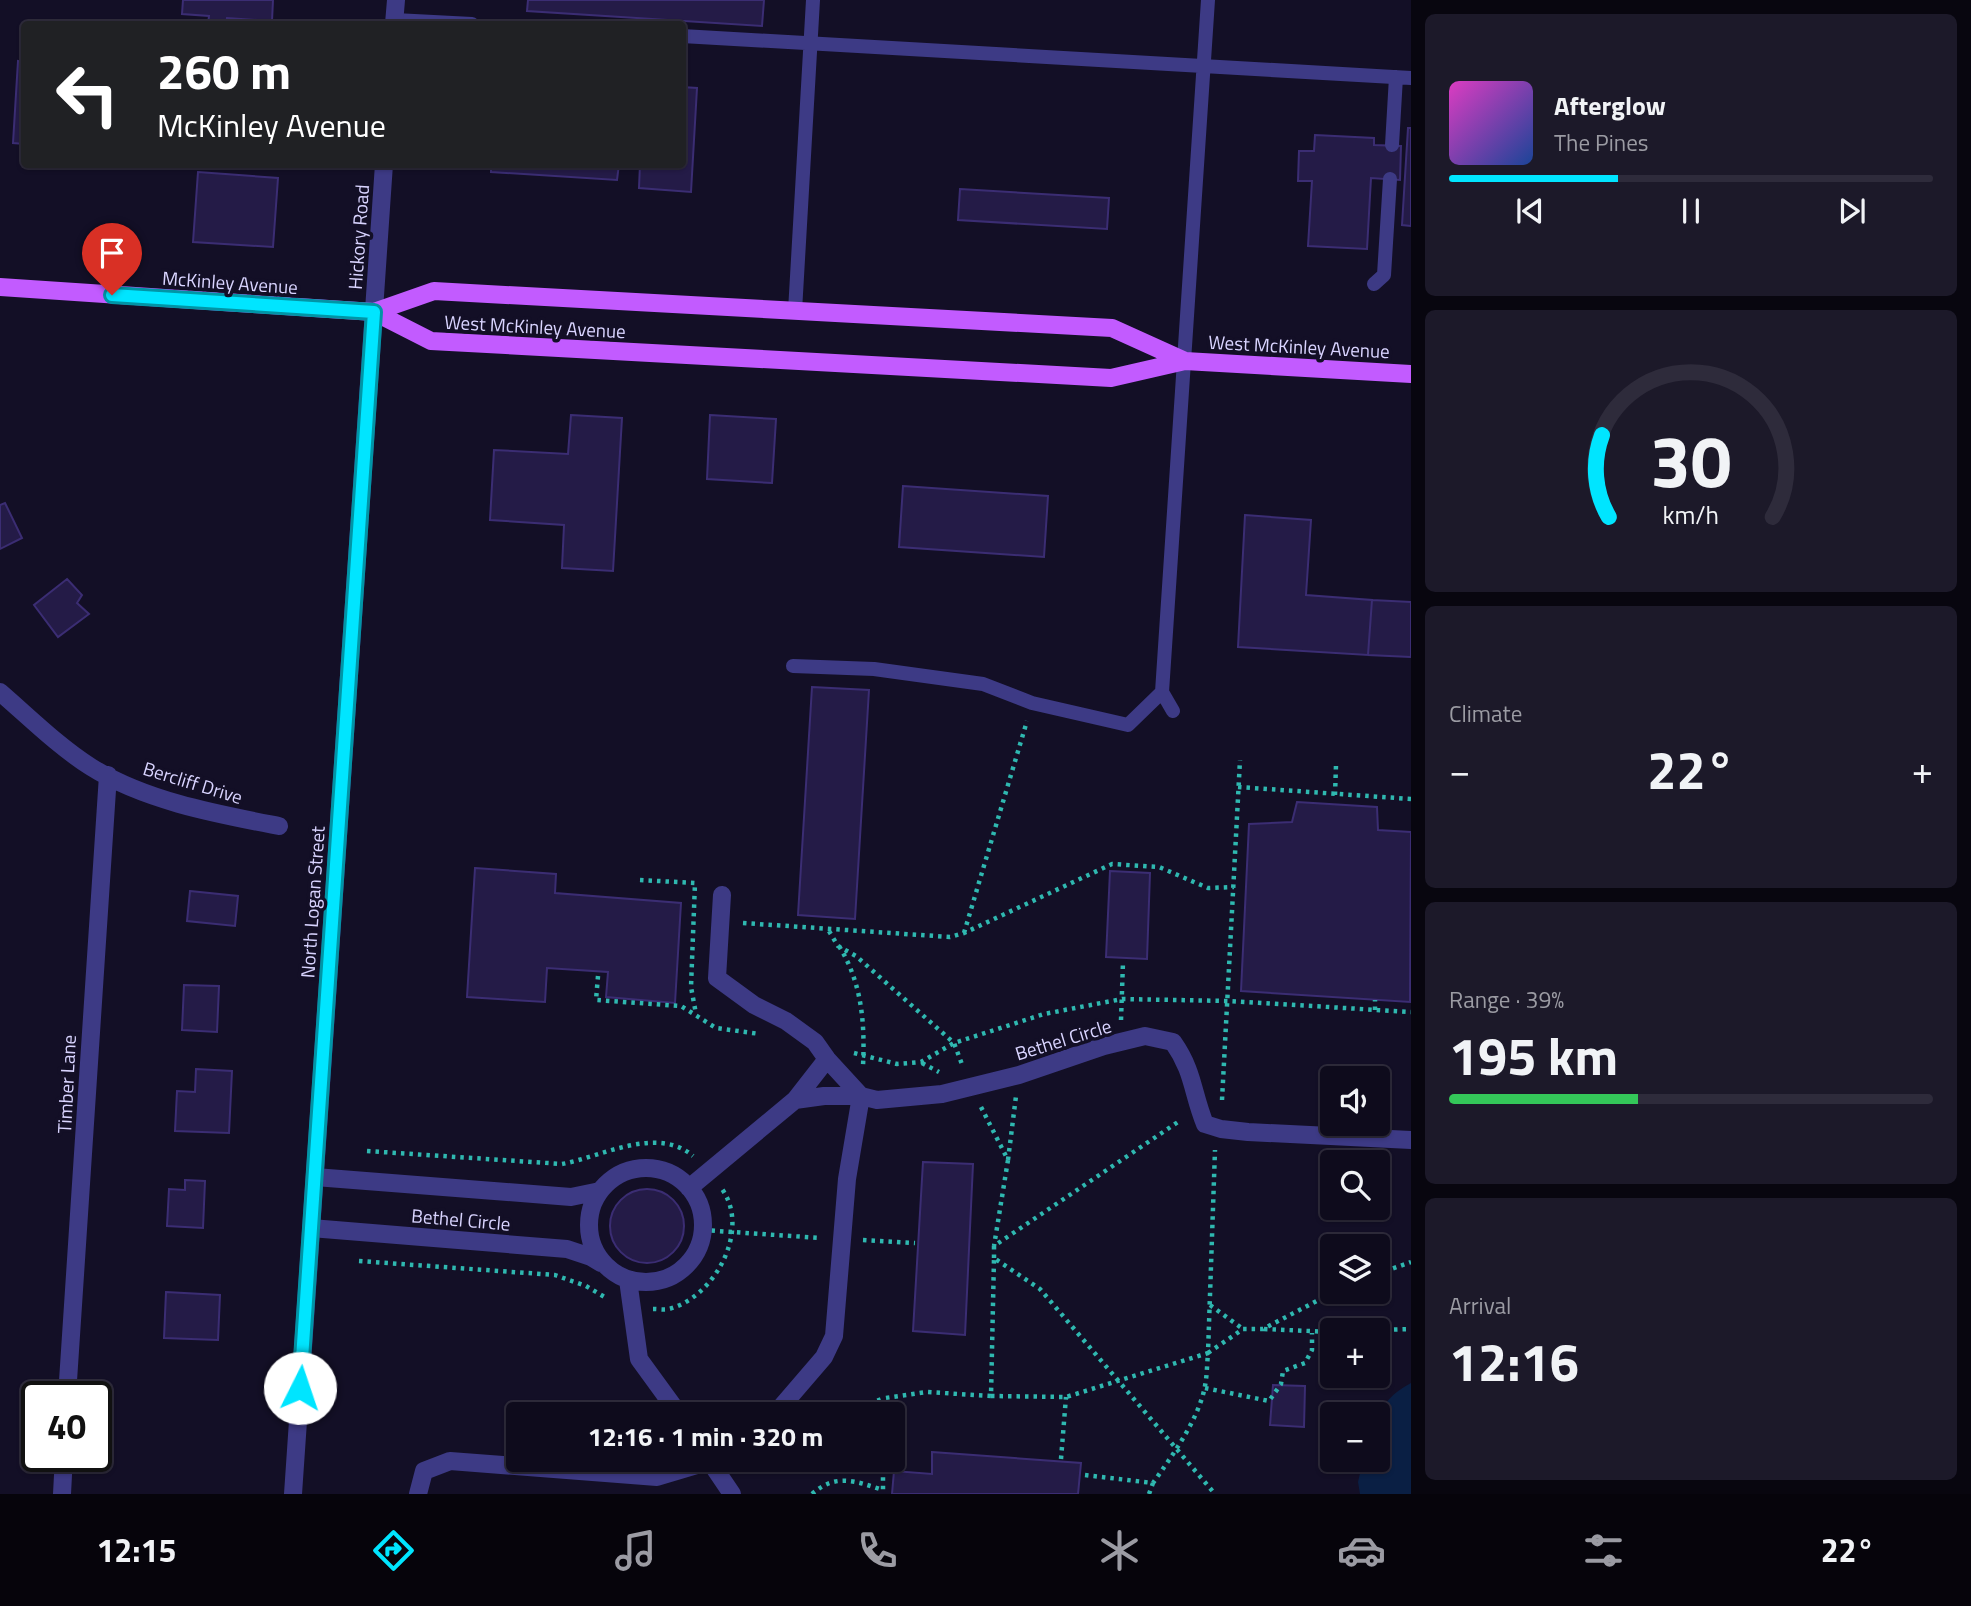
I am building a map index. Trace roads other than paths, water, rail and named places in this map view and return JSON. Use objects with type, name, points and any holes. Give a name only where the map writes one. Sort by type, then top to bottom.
[{"type":"main road","name":"McKinley Avenue","points":[[0,287],[374,312]]},
{"type":"main road","name":"West McKinley Avenue","points":[[374,312],[434,291],[1112,328],[1185,361]]},
{"type":"main road","name":"West McKinley Avenue","points":[[374,312],[431,341],[1111,378],[1185,361],[1411,374]]},
{"type":"street","points":[[394,21],[396,0]]},
{"type":"street","name":"Hickory Road","points":[[374,312],[384,168]]},
{"type":"street","name":"North Logan Street","points":[[293,1494],[374,312]]},
{"type":"street","name":"Bercliff Drive","points":[[0,692],[34,723],[91,767],[147,793],[225,816],[279,826]]},
{"type":"street","name":"Timber Lane","points":[[68,1381],[108,775]]},
{"type":"street","points":[[722,895],[718,978],[754,1005],[786,1021],[815,1042],[861,1096],[847,1179],[834,1336],[824,1357],[785,1402]]},
{"type":"street","name":"Bethel Circle","points":[[795,1100],[861,1096],[877,1100],[971,1088],[1145,1036],[1173,1042],[1194,1081],[1197,1104],[1205,1124],[1221,1129],[1411,1140]]},
{"type":"street","points":[[670,1402],[639,1359],[628,1280],[645,1283],[662,1280],[678,1273],[690,1262],[699,1247],[703,1230],[698,1201],[690,1188],[795,1100],[827,1059]]},
{"type":"street","name":"Bethel Circle","points":[[315,1177],[570,1197],[600,1191],[619,1175],[644,1168],[661,1170],[677,1177],[690,1188]]},
{"type":"street","points":[[600,1191],[590,1212],[589,1235],[604,1265]]},
{"type":"street","name":"Bethel Circle","points":[[311,1228],[567,1249],[591,1257],[628,1280]]},
{"type":"street","points":[[418,1494],[424,1471],[450,1461],[506,1465]]},
{"type":"street","points":[[61,1494],[63,1472]]},
{"type":"street","points":[[592,1472],[657,1477],[673,1472]]},
{"type":"street","points":[[718,1472],[732,1494]]},
{"type":"lane","points":[[795,312],[813,0]]},
{"type":"lane","points":[[1173,711],[1162,692],[1208,0]]},
{"type":"lane","points":[[686,36],[1411,78]]},
{"type":"lane","points":[[1392,145],[1396,77]]},
{"type":"lane","points":[[1374,284],[1384,275],[1390,179]]},
{"type":"lane","points":[[793,666],[874,669],[983,684],[1032,704],[1128,725],[1162,692]]},
{"type":"water","points":[[1411,1383],[1411,1494],[1360,1494],[1358,1482],[1360,1472],[1390,1472],[1390,1402],[1387,1402]]}]
